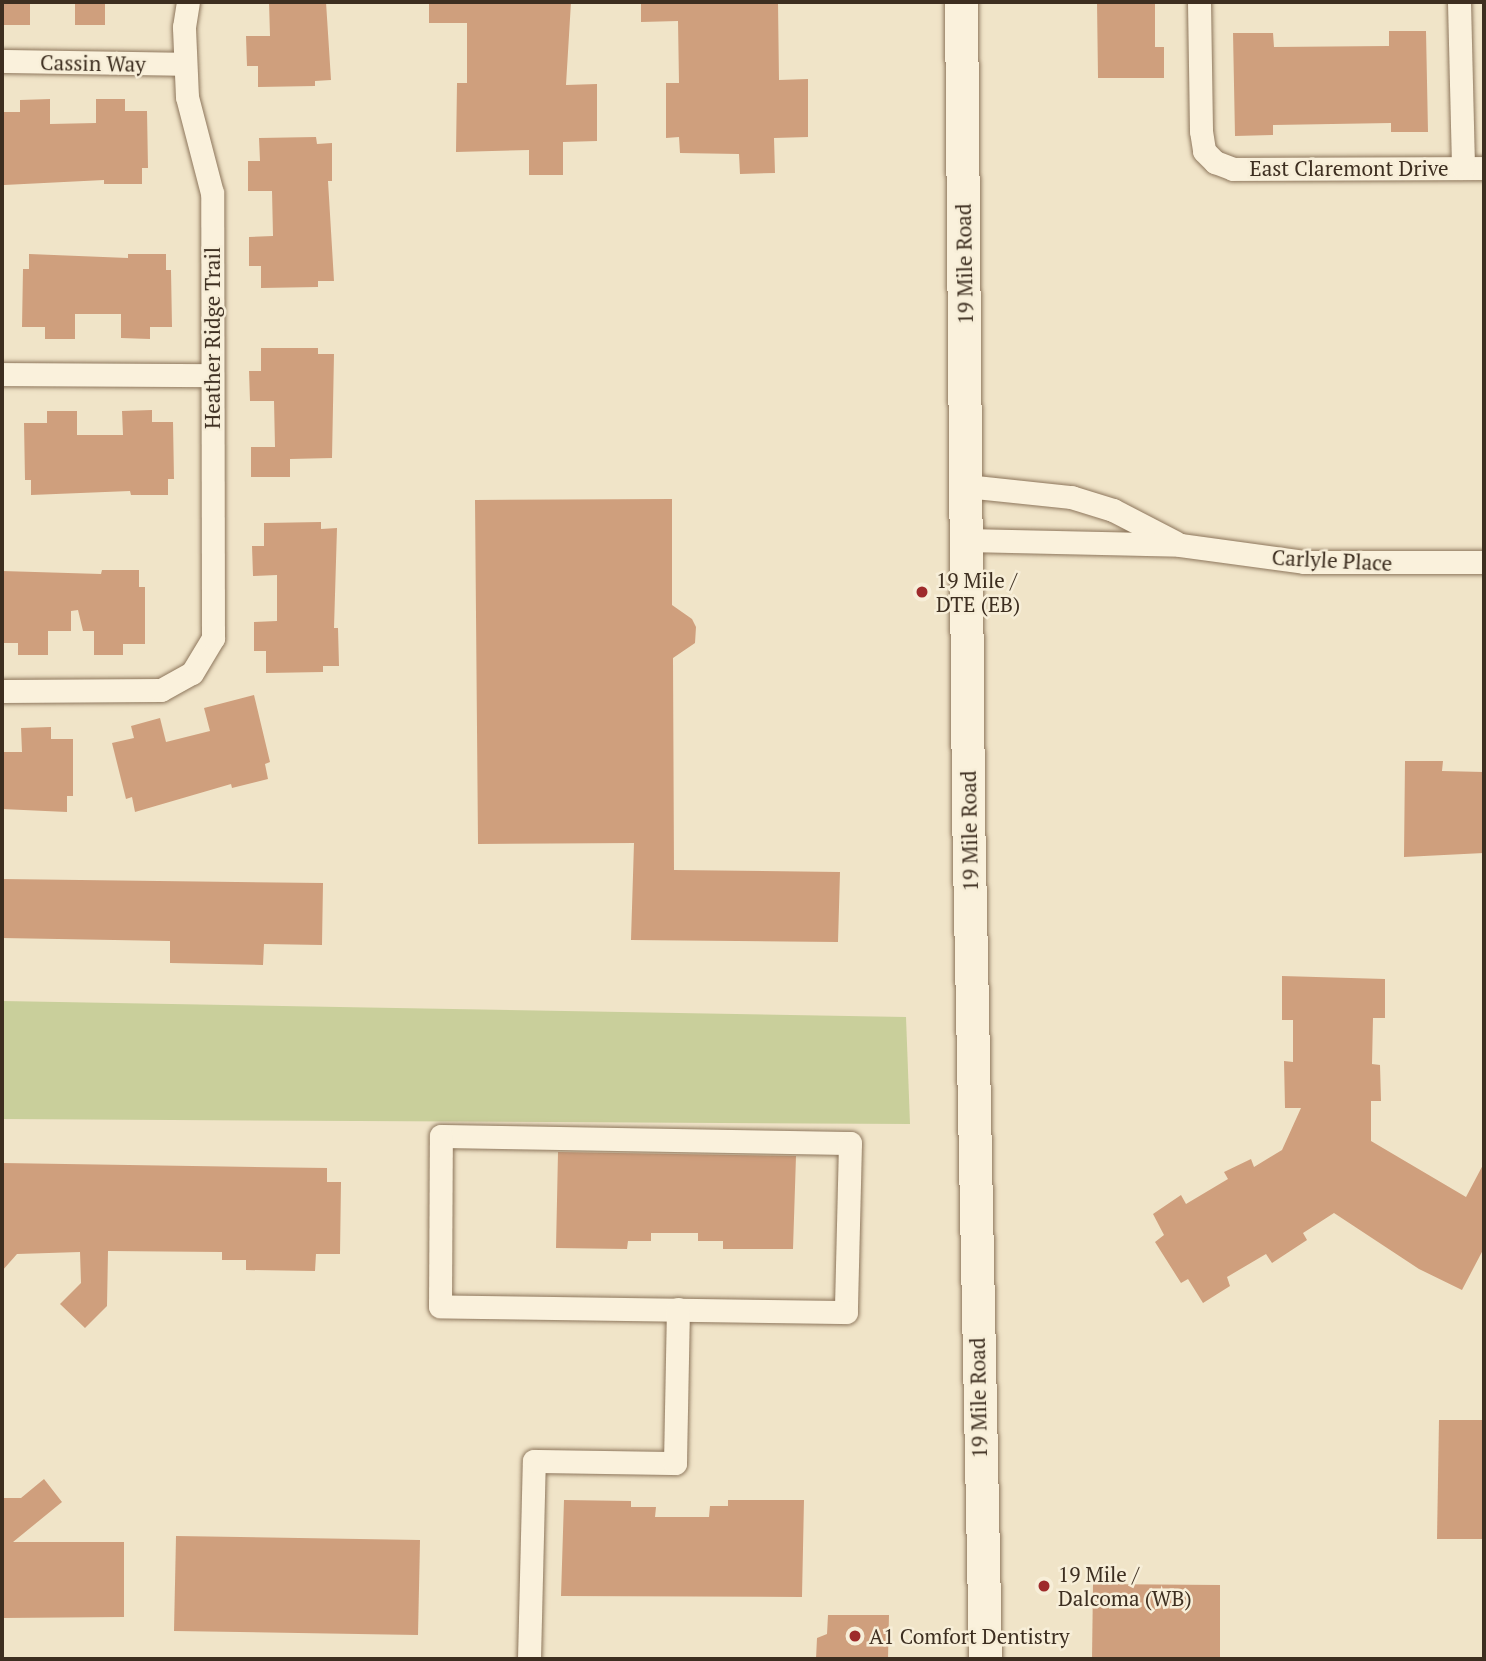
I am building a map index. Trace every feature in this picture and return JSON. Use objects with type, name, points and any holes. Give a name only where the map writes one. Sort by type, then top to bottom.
[{"type":"street","name":"Heather Ridge Trail","points":[[2,691],[141,692],[174,685],[192,673],[213,638],[211,181],[190,117],[184,64],[188,2]]},
{"type":"street","name":"19 Mile Road","points":[[961,2],[978,1459],[985,1659]]},
{"type":"street","name":"East Claremont Drive","points":[[1199,2],[1200,131],[1204,151],[1215,162],[1233,169],[1474,168]]},
{"type":"street","points":[[1459,2],[1474,168]]},
{"type":"street","name":"Cassin Way","points":[[2,61],[184,64]]},
{"type":"street","points":[[2,374],[212,375]]},
{"type":"street","name":"Carlyle Place","points":[[966,486],[1071,497],[1113,510],[1180,545]]},
{"type":"street","name":"Carlyle Place","points":[[966,540],[1180,545],[1304,562],[1484,562]]},
{"type":"street","points":[[441,1136],[850,1143],[846,1312],[678,1310],[440,1306],[441,1136]]},
{"type":"street","points":[[529,1659],[534,1461],[676,1463],[678,1310]]},
{"type":"green space","points":[[2,1001],[906,1017],[910,1124],[2,1119]]},
{"type":"building","points":[[2,2],[30,2],[30,25],[2,25]]},
{"type":"building","points":[[75,2],[105,2],[105,25],[75,25]]},
{"type":"building","points":[[269,2],[326,2],[331,80],[315,81],[315,86],[258,87],[258,66],[247,66],[246,36],[270,36]]},
{"type":"building","points":[[429,2],[571,2],[566,85],[597,84],[597,141],[563,142],[563,175],[529,175],[529,150],[456,152],[457,83],[467,83],[467,23],[429,23]]},
{"type":"building","points":[[641,2],[778,2],[779,80],[808,79],[808,137],[774,138],[775,173],[740,174],[739,154],[680,153],[679,137],[666,138],[666,83],[679,83],[678,21],[641,22]]},
{"type":"building","points":[[1097,2],[1155,2],[1155,47],[1164,47],[1164,78],[1098,78]]},
{"type":"building","points":[[1389,31],[1426,31],[1428,132],[1391,132],[1391,123],[1273,125],[1273,135],[1235,136],[1233,33],[1273,33],[1274,47],[1389,46]]},
{"type":"building","points":[[50,99],[50,124],[96,123],[96,99],[125,99],[125,111],[147,111],[148,168],[142,168],[142,184],[104,184],[104,180],[4,185],[2,112],[20,112],[20,100]]},
{"type":"building","points":[[316,137],[317,144],[332,143],[332,181],[328,181],[334,281],[318,281],[318,287],[261,288],[261,266],[249,266],[249,237],[273,236],[272,191],[248,191],[248,161],[260,161],[259,138]]},
{"type":"building","points":[[29,254],[128,258],[128,254],[166,254],[166,270],[171,270],[172,327],[150,327],[150,339],[121,338],[121,314],[75,314],[75,339],[45,339],[45,327],[22,327],[23,269],[29,269]]},
{"type":"building","points":[[261,348],[318,348],[318,354],[334,354],[332,458],[290,459],[290,477],[251,477],[251,447],[275,447],[274,401],[250,401],[249,371],[261,371]]},
{"type":"building","points":[[152,410],[152,422],[173,422],[174,479],[168,479],[168,495],[131,495],[130,491],[31,495],[31,480],[25,480],[24,423],[47,423],[47,411],[77,411],[77,435],[123,435],[122,411]]},
{"type":"building","points":[[672,499],[672,605],[692,619],[696,627],[695,643],[673,658],[674,870],[840,872],[838,942],[631,940],[634,843],[478,844],[475,500]]},
{"type":"building","points":[[321,522],[321,529],[337,528],[334,628],[338,628],[339,666],[323,666],[323,672],[266,673],[266,651],[254,651],[254,622],[277,621],[277,575],[253,576],[252,546],[264,546],[264,523]]},
{"type":"building","points":[[102,570],[139,570],[139,587],[145,587],[145,644],[123,644],[123,655],[94,655],[94,631],[83,631],[78,610],[71,611],[71,631],[48,631],[48,655],[18,655],[18,643],[2,643],[2,571],[101,574]]},
{"type":"building","points":[[254,695],[270,762],[265,764],[268,779],[232,788],[231,784],[135,812],[132,797],[126,799],[112,743],[134,738],[131,726],[160,718],[166,742],[210,731],[204,708]]},
{"type":"building","points":[[51,727],[51,739],[73,739],[73,796],[67,796],[67,812],[2,809],[2,752],[22,752],[21,728]]},
{"type":"building","points":[[1405,761],[1443,761],[1442,771],[1484,772],[1484,853],[1404,857]]},
{"type":"building","points":[[2,879],[323,883],[322,945],[264,944],[263,965],[170,963],[170,941],[2,938]]},
{"type":"building","points":[[1282,976],[1385,979],[1385,1018],[1373,1018],[1372,1064],[1380,1065],[1381,1101],[1371,1101],[1371,1141],[1466,1197],[1484,1163],[1484,1248],[1462,1290],[1419,1269],[1334,1213],[1303,1233],[1307,1240],[1272,1263],[1266,1254],[1227,1277],[1230,1286],[1203,1303],[1188,1279],[1181,1283],[1155,1242],[1164,1235],[1153,1214],[1181,1195],[1186,1204],[1228,1179],[1224,1172],[1251,1159],[1254,1167],[1282,1150],[1301,1108],[1285,1108],[1284,1061],[1293,1062],[1293,1020],[1282,1020]]},
{"type":"building","points":[[558,1152],[796,1156],[793,1249],[723,1249],[723,1241],[698,1241],[698,1233],[651,1233],[651,1241],[628,1241],[627,1249],[556,1248]]},
{"type":"building","points":[[2,1163],[327,1168],[327,1182],[341,1182],[340,1254],[316,1254],[315,1271],[246,1270],[246,1260],[222,1260],[222,1252],[108,1251],[107,1306],[85,1328],[60,1304],[81,1283],[80,1252],[17,1254],[2,1271]]},
{"type":"building","points":[[1439,1420],[1484,1420],[1484,1539],[1437,1539]]},
{"type":"building","points":[[44,1479],[62,1502],[13,1542],[124,1542],[124,1617],[2,1618],[2,1498],[21,1498]]},
{"type":"building","points":[[564,1500],[631,1501],[631,1507],[656,1507],[655,1517],[709,1517],[710,1506],[728,1506],[728,1500],[804,1500],[802,1597],[561,1596]]},
{"type":"building","points":[[176,1536],[420,1540],[418,1635],[174,1631]]},
{"type":"building","points":[[1093,1584],[1220,1585],[1220,1659],[1092,1659]]},
{"type":"building","name":"A1 Comfort Dentistry","points":[[828,1615],[889,1615],[888,1659],[816,1659],[817,1638],[827,1634]]},
{"type":"place","name":"19 Mile / DTE (EB)","points":[[922,592]]},
{"type":"place","name":"19 Mile / Dalcoma (WB)","points":[[1044,1586]]},
{"type":"place","name":"A1 Comfort Dentistry","points":[[855,1636]]}]
